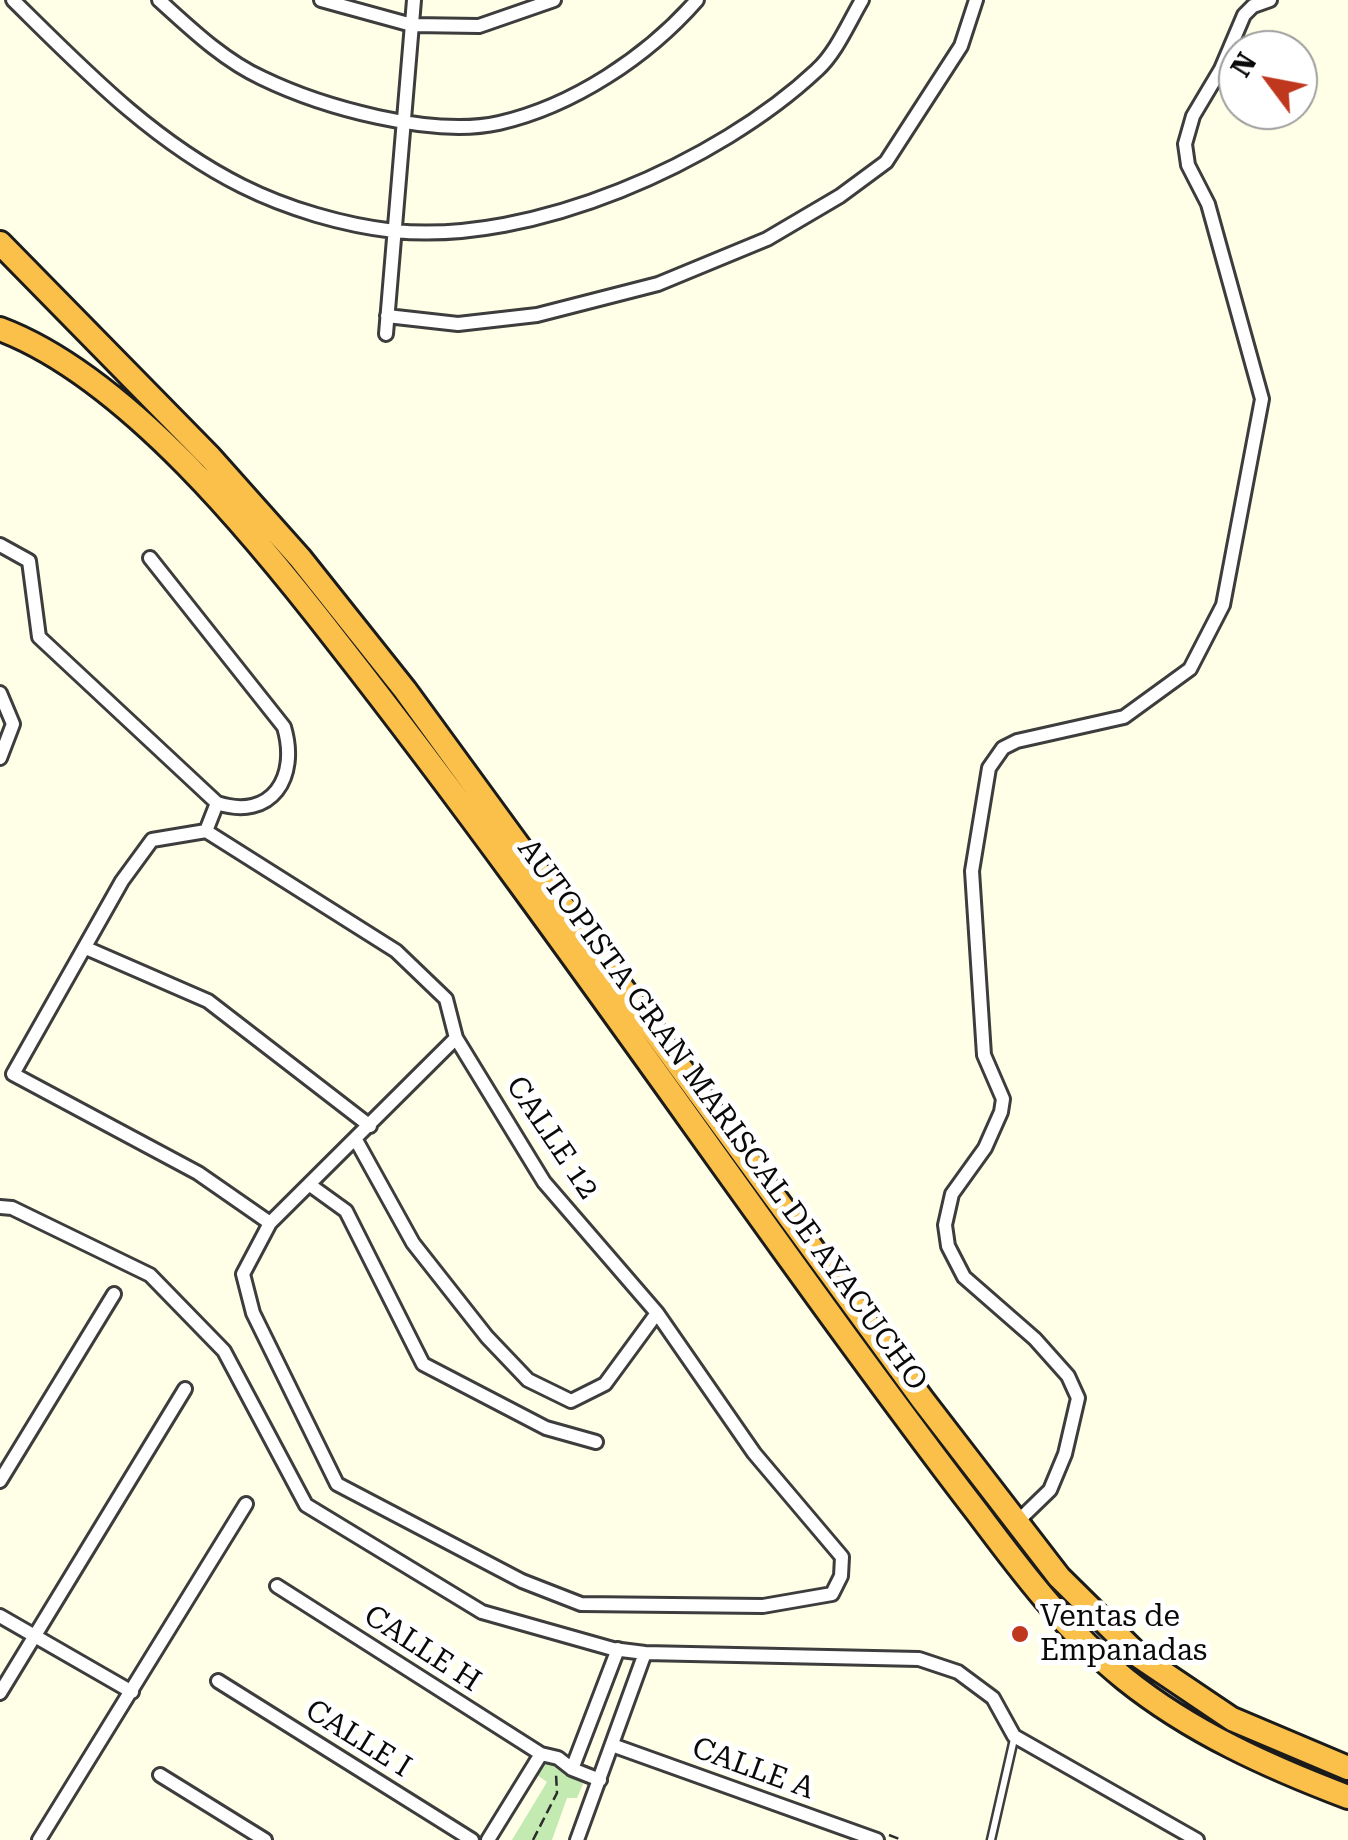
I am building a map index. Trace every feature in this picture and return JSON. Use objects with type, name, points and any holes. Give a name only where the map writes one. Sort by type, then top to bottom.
[{"type":"highway","name":"AUTOPISTA GRAN MARISCAL DE AYACUCHO","points":[[0,243],[128,370],[300,558],[405,690],[922,1399],[1060,1577],[1140,1657],[1232,1719],[1348,1768]]},
{"type":"highway","name":"AUTOPISTA GRAN MARISCAL DE AYACUCHO","points":[[0,329],[26,339],[108,394],[230,513],[283,572],[385,702],[903,1415],[1040,1595],[1124,1678],[1221,1744],[1348,1797]]},
{"type":"street","points":[[13,0],[110,96],[171,144],[243,186],[309,213],[395,231],[452,230],[510,222],[597,201],[683,163],[741,129],[820,68],[862,0]]},
{"type":"street","points":[[159,0],[205,42],[260,78],[353,112],[432,126],[496,124],[558,103],[622,66],[680,20],[697,0]]},
{"type":"street","points":[[321,0],[412,25],[479,26],[554,0]]},
{"type":"street","points":[[386,334],[414,0]]},
{"type":"street","points":[[387,316],[458,324],[538,315],[658,284],[766,238],[840,196],[886,162],[961,46],[976,0]]},
{"type":"street","points":[[1017,1522],[1050,1490],[1065,1454],[1078,1398],[1068,1376],[1052,1357],[964,1277],[946,1236],[946,1214],[952,1194],[996,1129],[1003,1099],[984,1055],[972,871],[990,768],[1003,748],[1017,740],[1124,717],[1190,669],[1223,605],[1262,399],[1208,204],[1188,165],[1184,144],[1193,116],[1221,70],[1244,14],[1270,0]]},
{"type":"street","points":[[0,544],[29,561],[39,637],[217,803],[236,810],[257,807],[278,791],[290,764],[284,727],[150,558]]},
{"type":"street","points":[[0,692],[14,724],[0,758]]},
{"type":"street","points":[[217,803],[206,832],[152,840],[122,881],[13,1074],[198,1173],[270,1223],[456,1038]]},
{"type":"street","name":"CALLE 12","points":[[206,832],[396,951],[446,999],[456,1038],[544,1182],[657,1313],[754,1453],[842,1557],[841,1576],[832,1594],[763,1606],[580,1604],[522,1582],[337,1484],[254,1313],[243,1274],[270,1223]]},
{"type":"street","points":[[86,948],[208,1002],[370,1126]]},
{"type":"street","points":[[356,1140],[413,1243],[487,1337],[528,1380],[571,1402],[606,1384],[657,1313]]},
{"type":"street","points":[[310,1185],[346,1210],[422,1364],[546,1428],[596,1442]]},
{"type":"street","points":[[0,1207],[12,1208],[150,1274],[224,1352],[306,1505],[482,1612],[645,1653],[919,1660],[958,1672],[993,1698],[1014,1736],[1197,1840]]},
{"type":"street","points":[[0,1481],[114,1294]]},
{"type":"street","points":[[0,1694],[185,1388]]},
{"type":"street","points":[[39,1840],[246,1504]]},
{"type":"street","name":"CALLE H","points":[[277,1586],[541,1754],[558,1758],[572,1769],[600,1780]]},
{"type":"street","points":[[0,1616],[132,1692]]},
{"type":"street","points":[[572,1769],[618,1649]]},
{"type":"street","points":[[577,1840],[645,1653]]},
{"type":"street","name":"CALLE I","points":[[218,1681],[472,1840]]},
{"type":"street","name":"CALLE A","points":[[612,1745],[880,1837]]},
{"type":"street","points":[[488,1840],[541,1754]]},
{"type":"street","points":[[160,1775],[265,1840]]},
{"type":"lane","points":[[991,1840],[1014,1736]]},
{"type":"path","points":[[556,1768],[557,1793]]},
{"type":"path","points":[[533,1840],[565,1785]]},
{"type":"path","points":[[880,1837],[902,1840]]},
{"type":"green space","points":[[547,1762],[563,1767],[583,1784],[577,1798],[567,1798],[552,1840],[512,1840],[547,1782],[537,1775]]},
{"type":"place","name":"Ventas de Empanadas","points":[[1020,1634]]}]
